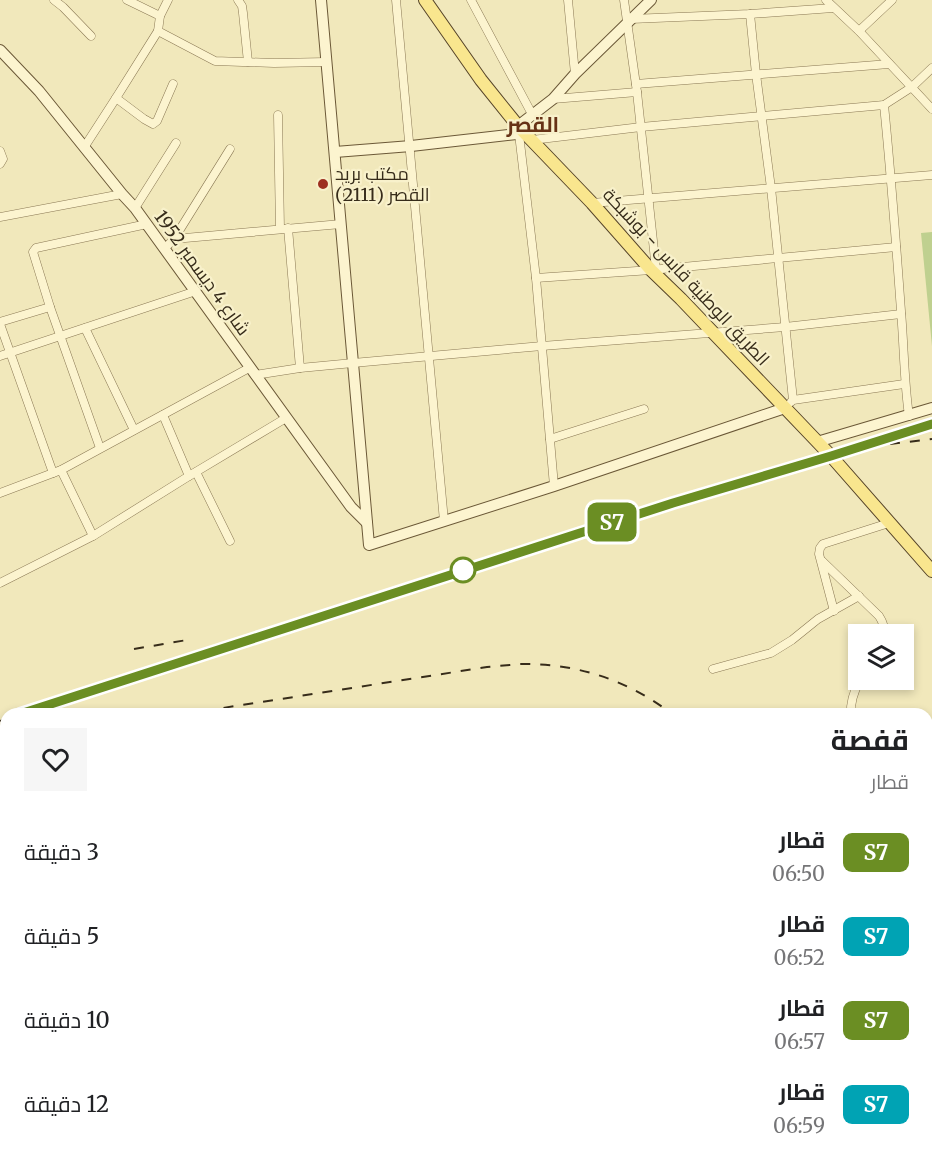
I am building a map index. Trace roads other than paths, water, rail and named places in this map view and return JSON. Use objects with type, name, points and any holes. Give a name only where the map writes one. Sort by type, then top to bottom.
[{"type":"main road","name":"الطريق الوطنية قابس - بوشبكة","points":[[425,0],[481,80],[524,133],[713,333],[789,404],[817,442],[932,570]]},
{"type":"street","points":[[54,0],[92,36]]},
{"type":"street","points":[[127,0],[160,16]]},
{"type":"street","points":[[85,146],[158,31],[160,16],[168,0]]},
{"type":"street","points":[[238,0],[242,6],[248,62]]},
{"type":"street","points":[[321,0],[369,545],[554,486],[789,404],[904,384]]},
{"type":"street","points":[[396,0],[444,521]]},
{"type":"street","points":[[471,0],[533,116]]},
{"type":"street","points":[[568,0],[575,74]]},
{"type":"street","points":[[624,0],[637,88],[653,269]]},
{"type":"street","points":[[554,486],[524,133],[533,116],[553,99],[575,74],[651,0]]},
{"type":"street","points":[[826,0],[859,31],[932,109]]},
{"type":"street","points":[[859,31],[892,0]]},
{"type":"street","points":[[628,22],[833,8]]},
{"type":"street","points":[[750,14],[785,327],[789,404]]},
{"type":"street","points":[[158,31],[215,61],[327,62]]},
{"type":"street","name":"شارع 4 ديسمبر 1952","points":[[0,50],[39,91],[135,208],[351,507],[367,523]]},
{"type":"street","points":[[553,99],[756,74],[889,64]]},
{"type":"street","points":[[335,152],[524,133],[641,128],[884,105],[912,87],[932,68]]},
{"type":"street","points":[[116,98],[153,124],[157,121],[173,84]]},
{"type":"street","points":[[884,105],[892,178],[904,384],[909,416]]},
{"type":"street","points":[[278,115],[284,229],[300,368]]},
{"type":"street","points":[[135,208],[176,143]]},
{"type":"street","points":[[165,248],[174,239],[230,149]]},
{"type":"street","points":[[0,151],[3,159],[0,164]]},
{"type":"street","points":[[592,203],[932,175]]},
{"type":"street","points":[[0,218],[122,194]]},
{"type":"street","points":[[100,448],[50,307],[33,255],[34,249],[147,224]]},
{"type":"street","points":[[174,239],[341,224]]},
{"type":"street","points":[[536,278],[896,248]]},
{"type":"street","points":[[0,356],[196,291]]},
{"type":"street","points":[[50,307],[0,323],[57,471],[93,536]]},
{"type":"street","points":[[0,491],[57,471],[162,415],[252,372],[785,327],[901,314]]},
{"type":"street","points":[[85,328],[134,430]]},
{"type":"street","points":[[817,442],[932,408]]},
{"type":"street","points":[[550,439],[644,409]]},
{"type":"street","points":[[162,415],[230,541]]},
{"type":"street","points":[[0,583],[93,536],[286,418]]},
{"type":"street","points":[[834,611],[819,554],[820,548],[823,544],[889,523]]},
{"type":"street","points":[[821,560],[879,616],[884,624]]},
{"type":"street","points":[[713,669],[771,653],[818,619],[859,596]]},
{"type":"street","points":[[850,708],[854,690]]},
{"type":"railway","points":[[39,708],[716,489],[932,424]]},
{"type":"railway","points":[[890,444],[932,439]]},
{"type":"railway","points":[[134,649],[187,640]]},
{"type":"railway","points":[[223,708],[487,667],[520,664],[541,664],[581,670],[619,683],[664,708]]},
{"type":"train","name":"S7","points":[[38,708],[716,489],[932,424]]},
{"type":"place","name":"مكتب بريد القصر (2111)","points":[[323,184]]},
{"type":"district","name":"القصر","points":[[533,125]]}]
